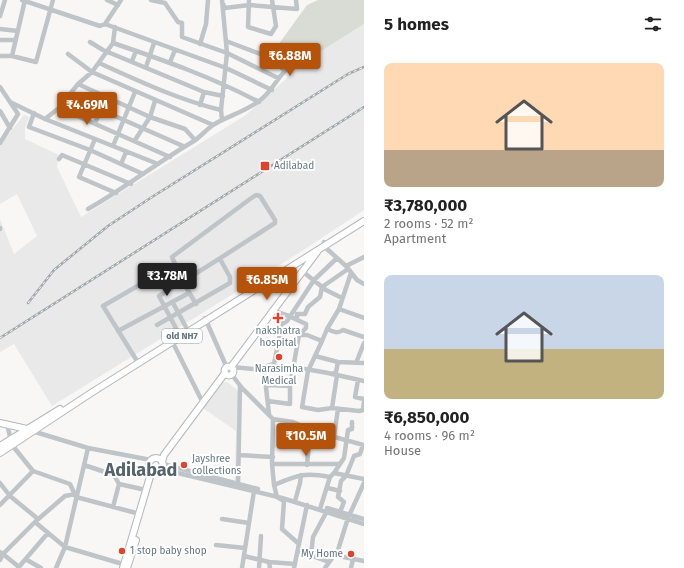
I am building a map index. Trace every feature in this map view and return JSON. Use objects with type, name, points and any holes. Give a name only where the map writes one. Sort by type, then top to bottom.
[{"type":"main road","name":"Old NH7","points":[[0,446],[11,443],[137,361],[172,341],[179,334],[206,319],[323,245],[364,216]]},
{"type":"main road","points":[[126,566],[146,490],[157,465],[271,310],[323,245],[364,221]]},
{"type":"main road","name":"old NH7","points":[[30,430],[206,319]]},
{"type":"main road","points":[[229,369],[229,376],[232,375]]},
{"type":"main road","points":[[3,424],[30,430]]},
{"type":"main road","points":[[0,453],[11,443]]},
{"type":"main road","points":[[126,566],[157,465]]},
{"type":"street","points":[[0,16],[5,0]]},
{"type":"street","points":[[12,56],[24,0],[100,26],[105,24],[115,27],[154,43],[226,68],[272,90]]},
{"type":"street","points":[[0,56],[12,56],[36,62],[53,0]]},
{"type":"street","points":[[105,24],[120,2],[107,0]]},
{"type":"street","points":[[151,0],[165,3],[178,22],[182,23],[182,37],[227,54],[278,78]]},
{"type":"street","points":[[200,44],[206,24],[208,0]]},
{"type":"street","points":[[249,3],[248,27],[271,34],[276,26],[272,0]]},
{"type":"street","points":[[222,1],[225,8],[249,3],[297,9],[296,0]]},
{"type":"street","points":[[222,1],[227,54],[221,110],[222,120]]},
{"type":"street","points":[[46,119],[58,108],[67,95],[92,72],[99,63],[113,43],[115,27]]},
{"type":"street","points":[[0,29],[18,31]]},
{"type":"street","points":[[0,40],[16,40]]},
{"type":"street","points":[[88,209],[131,184],[143,174],[170,157],[183,146],[195,140],[213,125],[259,102],[272,90],[278,78],[285,71],[271,58],[226,41]]},
{"type":"street","points":[[90,42],[107,51],[204,92],[223,96]]},
{"type":"street","points":[[113,43],[170,62],[224,84],[259,102]]},
{"type":"street","points":[[146,67],[154,43]]},
{"type":"street","points":[[170,62],[174,50]]},
{"type":"street","points":[[132,61],[136,51]]},
{"type":"street","points":[[68,54],[92,72],[155,101],[213,125]]},
{"type":"street","points":[[99,63],[144,84],[200,105],[221,110]]},
{"type":"street","points":[[78,84],[150,118],[185,129],[195,140]]},
{"type":"street","points":[[1,89],[18,114],[10,128],[1,139]]},
{"type":"street","points":[[113,146],[135,92]]},
{"type":"street","points":[[200,105],[204,92]]},
{"type":"street","points":[[67,95],[183,146]]},
{"type":"street","points":[[136,140],[150,118],[155,101]]},
{"type":"street","points":[[10,102],[46,119],[158,164]]},
{"type":"street","points":[[58,108],[118,134],[136,140],[170,157]]},
{"type":"street","points":[[95,123],[101,110]]},
{"type":"street","points":[[0,112],[10,128]]},
{"type":"street","points":[[34,113],[28,127],[90,150],[143,174]]},
{"type":"street","points":[[95,139],[86,164],[79,177],[116,193]]},
{"type":"street","points":[[121,164],[126,152]]},
{"type":"street","points":[[59,159],[62,155],[131,184]]},
{"type":"street","points":[[179,334],[159,296],[183,282],[220,260],[275,223],[275,220],[260,196],[256,195],[250,199],[172,256],[174,265],[183,282],[189,293],[196,304]]},
{"type":"street","points":[[323,245],[347,267],[357,280],[364,284]]},
{"type":"street","points":[[297,320],[297,314],[305,314],[308,307],[320,297],[322,287],[347,267],[362,261],[364,257]]},
{"type":"street","points":[[266,368],[274,364],[282,324],[287,321],[314,280],[337,258]]},
{"type":"street","points":[[156,326],[230,283],[230,277],[220,260]]},
{"type":"street","points":[[137,361],[103,306],[174,265]]},
{"type":"street","points":[[302,271],[322,287],[342,298]]},
{"type":"street","points":[[351,273],[339,309],[327,329],[308,371],[302,407],[318,410],[332,408],[362,410],[364,400],[355,397],[358,380]]},
{"type":"street","points":[[118,331],[164,308],[189,293]]},
{"type":"street","points":[[173,303],[187,329]]},
{"type":"street","points":[[339,309],[364,318]]},
{"type":"street","points":[[268,401],[290,404],[290,386],[299,335],[306,328],[306,324],[271,310]]},
{"type":"street","points":[[206,319],[229,369],[293,368],[364,381]]},
{"type":"street","points":[[327,329],[335,333],[339,333],[344,330],[364,336]]},
{"type":"street","points":[[299,335],[307,335],[322,341]]},
{"type":"street","points":[[172,341],[202,403]]},
{"type":"street","points":[[356,363],[364,343]]},
{"type":"street","points":[[315,356],[338,362],[364,363]]},
{"type":"street","points":[[332,408],[335,375],[338,362]]},
{"type":"street","points":[[266,368],[269,414]]},
{"type":"street","points":[[232,375],[240,386],[273,419],[272,464],[274,485],[277,495]]},
{"type":"street","points":[[267,385],[290,386]]},
{"type":"street","points":[[238,485],[240,386]]},
{"type":"street","points":[[334,436],[338,409]]},
{"type":"street","points":[[273,419],[293,422],[310,429],[364,445],[360,454],[354,456],[346,476],[341,481],[338,499],[344,502],[340,512]]},
{"type":"street","points":[[319,507],[328,488],[330,477],[344,458],[345,439],[348,430],[352,428],[352,422]]},
{"type":"street","points":[[3,424],[11,443],[33,471],[70,484],[75,496]]},
{"type":"street","points":[[307,465],[310,429]]},
{"type":"street","points":[[30,430],[88,448],[143,459],[157,465],[277,495],[319,507],[327,511],[364,518]]},
{"type":"street","points":[[56,568],[65,547],[75,496],[88,448]]},
{"type":"street","points":[[239,455],[273,457]]},
{"type":"street","points":[[272,464],[339,464]]},
{"type":"street","points":[[84,465],[114,475],[119,484],[112,507]]},
{"type":"street","points":[[0,505],[33,471]]},
{"type":"street","points":[[334,473],[364,479]]},
{"type":"street","points":[[274,485],[300,475],[310,474],[330,477]]},
{"type":"street","points":[[295,500],[300,484],[300,475]]},
{"type":"street","points":[[0,483],[10,496],[37,521],[47,534],[65,547],[126,566]]},
{"type":"street","points":[[325,568],[338,550],[349,516],[364,483]]},
{"type":"street","points":[[119,484],[146,490]]},
{"type":"street","points":[[238,485],[254,491],[277,495],[284,501],[282,529],[299,544]]},
{"type":"street","points":[[328,488],[340,491]]},
{"type":"street","points":[[242,568],[254,491]]},
{"type":"street","points":[[0,560],[2,553],[64,496],[75,496],[140,514]]},
{"type":"street","points":[[295,500],[340,512],[364,524]]},
{"type":"street","points":[[244,556],[295,566],[307,504]]},
{"type":"street","points":[[311,555],[313,537],[327,511]]},
{"type":"street","points":[[222,519],[249,523]]},
{"type":"street","points":[[2,553],[19,567],[27,560],[47,534]]},
{"type":"street","points":[[259,568],[262,536]]},
{"type":"street","points":[[216,545],[245,548]]},
{"type":"street","points":[[298,551],[329,562]]},
{"type":"street","points":[[334,555],[364,562]]},
{"type":"street","points":[[351,568],[353,559]]},
{"type":"street","points":[[27,560],[41,568]]},
{"type":"street","points":[[270,562],[270,568]]},
{"type":"shaded area","points":[[318,0],[364,0],[364,24],[291,70],[278,45],[307,5]]},
{"type":"shaded area","points":[[364,24],[364,210],[299,253],[52,406],[14,344],[0,352],[0,219],[14,254],[37,236],[17,194],[0,204],[0,145],[24,115],[29,117],[25,128],[25,139],[59,155],[57,167],[81,217],[246,115],[288,77],[291,70]]},
{"type":"shaded area","points":[[221,382],[227,382],[241,393],[240,482],[235,481],[236,431],[203,408]]},
{"type":"railway","points":[[28,303],[54,270],[108,226],[348,74],[364,67]]},
{"type":"railway","points":[[0,338],[364,107]]},
{"type":"place","name":"Adilabad","points":[[265,166]]},
{"type":"place","name":"nakshatra hospital","points":[[278,318]]},
{"type":"place","name":"Narasimha Medical","points":[[279,357]]},
{"type":"place","name":"Jayshree collections","points":[[184,465]]},
{"type":"place","name":"1 stop baby shop","points":[[122,551]]},
{"type":"place","name":"My Home","points":[[351,554]]},
{"type":"district","name":"Adilabad","points":[[141,470]]}]
